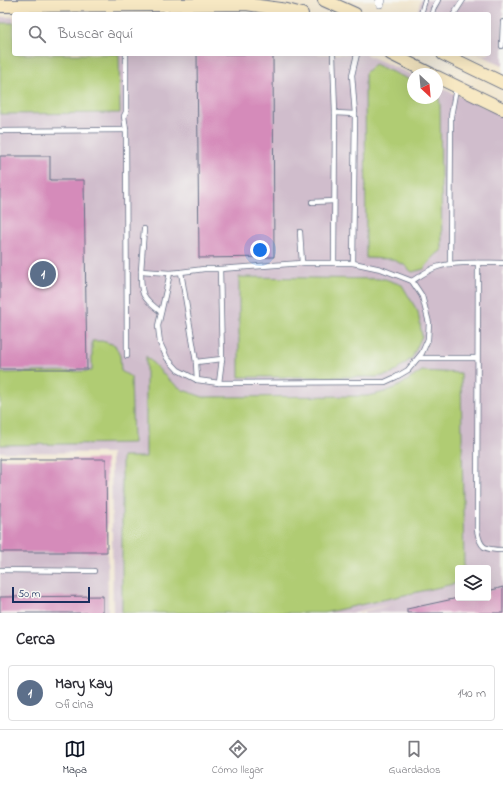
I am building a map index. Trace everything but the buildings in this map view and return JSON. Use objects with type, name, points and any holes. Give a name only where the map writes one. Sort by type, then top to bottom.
[{"type":"main road","points":[[324,0],[351,12]]},
{"type":"main road","points":[[0,6],[126,7],[166,10],[224,2],[246,2],[294,12]]},
{"type":"main road","points":[[395,56],[419,68]]},
{"type":"main road","points":[[447,56],[503,83]]},
{"type":"main road","points":[[443,80],[503,109]]},
{"type":"lane","points":[[422,12],[425,0]]},
{"type":"lane","points":[[432,12],[438,0]]},
{"type":"lane","points":[[455,12],[463,0]]},
{"type":"lane","points":[[502,46],[503,22]]},
{"type":"lane","points":[[126,56],[126,112],[124,116],[126,130],[127,356]]},
{"type":"lane","points":[[333,56],[335,113],[334,263]]},
{"type":"lane","points":[[353,263],[355,114],[352,75],[357,56]]},
{"type":"lane","points":[[450,264],[451,116],[456,86]]},
{"type":"lane","points":[[335,113],[355,114]]},
{"type":"lane","points":[[0,131],[126,130]]},
{"type":"lane","points":[[312,202],[334,201]]},
{"type":"lane","points":[[144,229],[141,288],[143,295],[161,312]]},
{"type":"lane","points":[[300,232],[302,263]]},
{"type":"lane","points":[[141,271],[170,273],[204,269],[302,263],[353,263],[381,269],[412,280],[422,296],[429,323],[428,339],[419,358],[408,370],[385,382],[219,382],[197,380],[178,370],[167,358],[160,343],[158,326],[170,273]]},
{"type":"lane","points":[[478,263],[477,530],[478,538],[485,548],[503,550]]},
{"type":"lane","points":[[412,280],[437,267],[450,264],[503,263]]},
{"type":"lane","points":[[219,382],[222,359],[220,269]]},
{"type":"lane","points":[[181,272],[196,362],[197,380]]},
{"type":"lane","points":[[419,358],[477,358]]},
{"type":"lane","points":[[196,362],[222,359]]},
{"type":"lane","points":[[0,570],[94,571]]},
{"type":"shaded area","points":[[421,0],[503,0],[503,65],[483,56],[491,56],[491,12],[418,12]]},
{"type":"shaded area","points":[[0,17],[12,17],[12,56],[370,56],[407,72],[407,104],[443,104],[443,89],[503,115],[503,613],[358,613],[397,603],[351,613],[113,613],[111,453],[0,452]]},
{"type":"shaded area","points":[[0,459],[106,459],[108,613],[0,613]]},
{"type":"green space","points":[[0,23],[12,23],[12,56],[119,56],[120,113],[0,114]]},
{"type":"green space","points":[[374,64],[407,78],[407,104],[440,104],[442,250],[424,269],[412,272],[404,265],[391,259],[366,258],[365,73]]},
{"type":"green space","points":[[239,277],[385,279],[402,285],[418,312],[422,336],[412,358],[392,374],[377,377],[239,377]]},
{"type":"green space","points":[[92,341],[102,341],[115,345],[120,356],[121,371],[131,377],[133,443],[0,445],[0,373],[92,371]]},
{"type":"green space","points":[[146,356],[169,380],[183,390],[203,397],[367,396],[385,392],[399,386],[422,371],[461,373],[464,565],[455,565],[455,584],[324,613],[122,613],[122,457],[146,457]]},
{"type":"place","name":"Mary Kay","points":[[43,274]]}]
